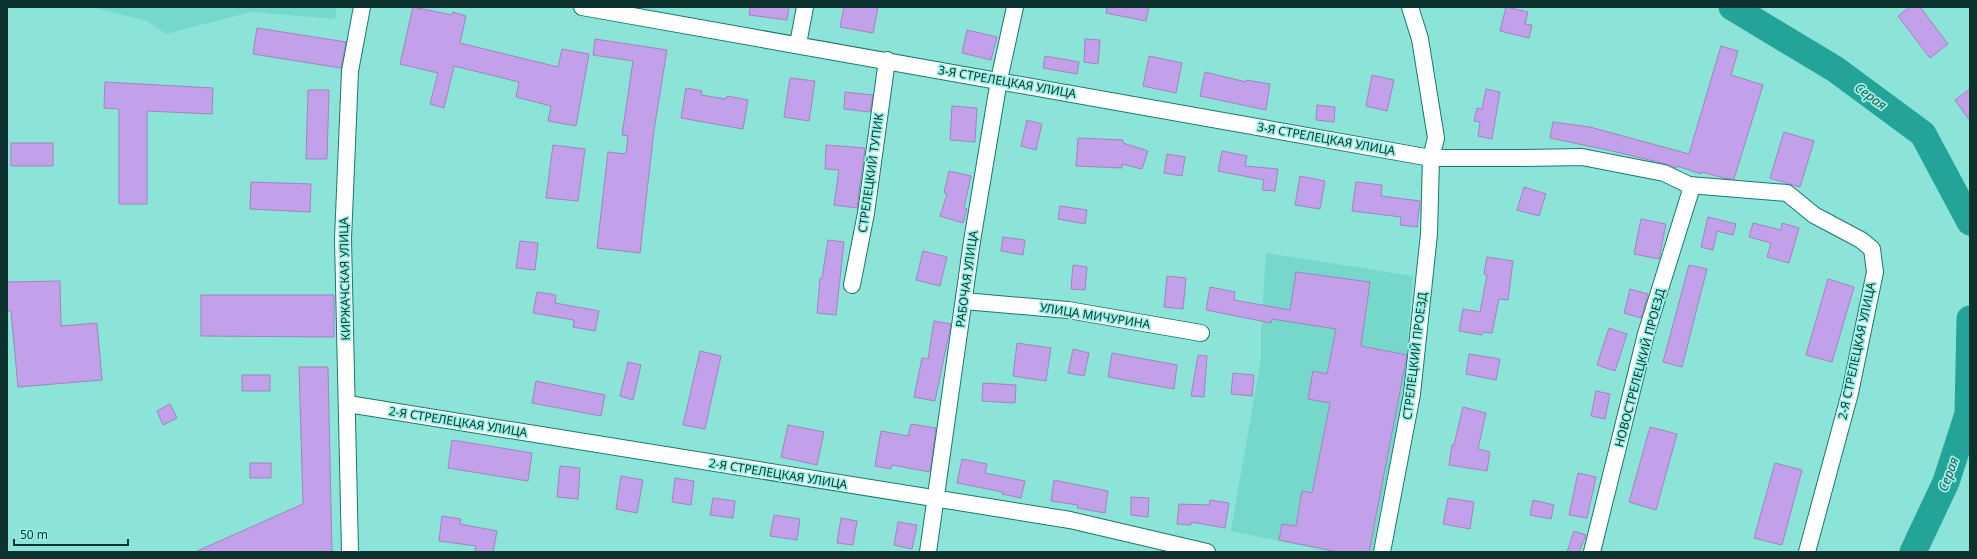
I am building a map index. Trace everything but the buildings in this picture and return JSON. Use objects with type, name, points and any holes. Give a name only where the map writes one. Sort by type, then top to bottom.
[{"type":"street","name":"КИРЖАЧСКАЯ УЛИЦА","points":[[350,552],[348,404],[343,239],[350,71],[362,7]]},
{"type":"street","name":"3-Я СТРЕЛЕЦКАЯ УЛИЦА","points":[[588,7],[1431,158],[1582,156],[1664,173],[1689,185]]},
{"type":"street","points":[[798,44],[805,7]]},
{"type":"street","name":"РАБОЧАЯ УЛИЦА","points":[[928,552],[972,241],[999,80],[1015,7]]},
{"type":"street","name":"СТРЕЛЕЦКИЙ ПРОЕЗД","points":[[1382,552],[1412,394],[1429,234],[1431,158],[1436,138],[1420,39],[1410,7]]},
{"type":"street","name":"СТРЕЛЕЦКИЙ ТУПИК","points":[[852,285],[866,213],[887,60]]},
{"type":"street","name":"2-Я СТРЕЛЕЦКАЯ УЛИЦА","points":[[1689,185],[1787,193],[1814,215],[1861,240],[1872,249],[1875,272],[1850,393],[1807,552]]},
{"type":"street","name":"НОВОСТРЕЛЕЦКИЙ ПРОЕЗД","points":[[1592,552],[1646,334],[1690,193],[1689,185]]},
{"type":"street","name":"УЛИЦА МИЧУРИНА","points":[[964,301],[1068,310],[1201,333]]},
{"type":"street","name":"2-Я СТРЕЛЕЦКАЯ УЛИЦА","points":[[348,404],[936,500],[1070,520],[1207,552]]},
{"type":"shaded area","points":[[92,7],[337,7],[335,19],[250,12],[166,34],[147,21]]},
{"type":"shaded area","points":[[1266,253],[1413,276],[1403,397],[1372,552],[1334,552],[1231,531],[1261,358]]},
{"type":"waterway","name":"Серая","points":[[1732,7],[1835,69],[1923,134],[1970,222]]},
{"type":"waterway","name":"Серая","points":[[1913,552],[1946,482],[1968,414],[1970,319]]}]
